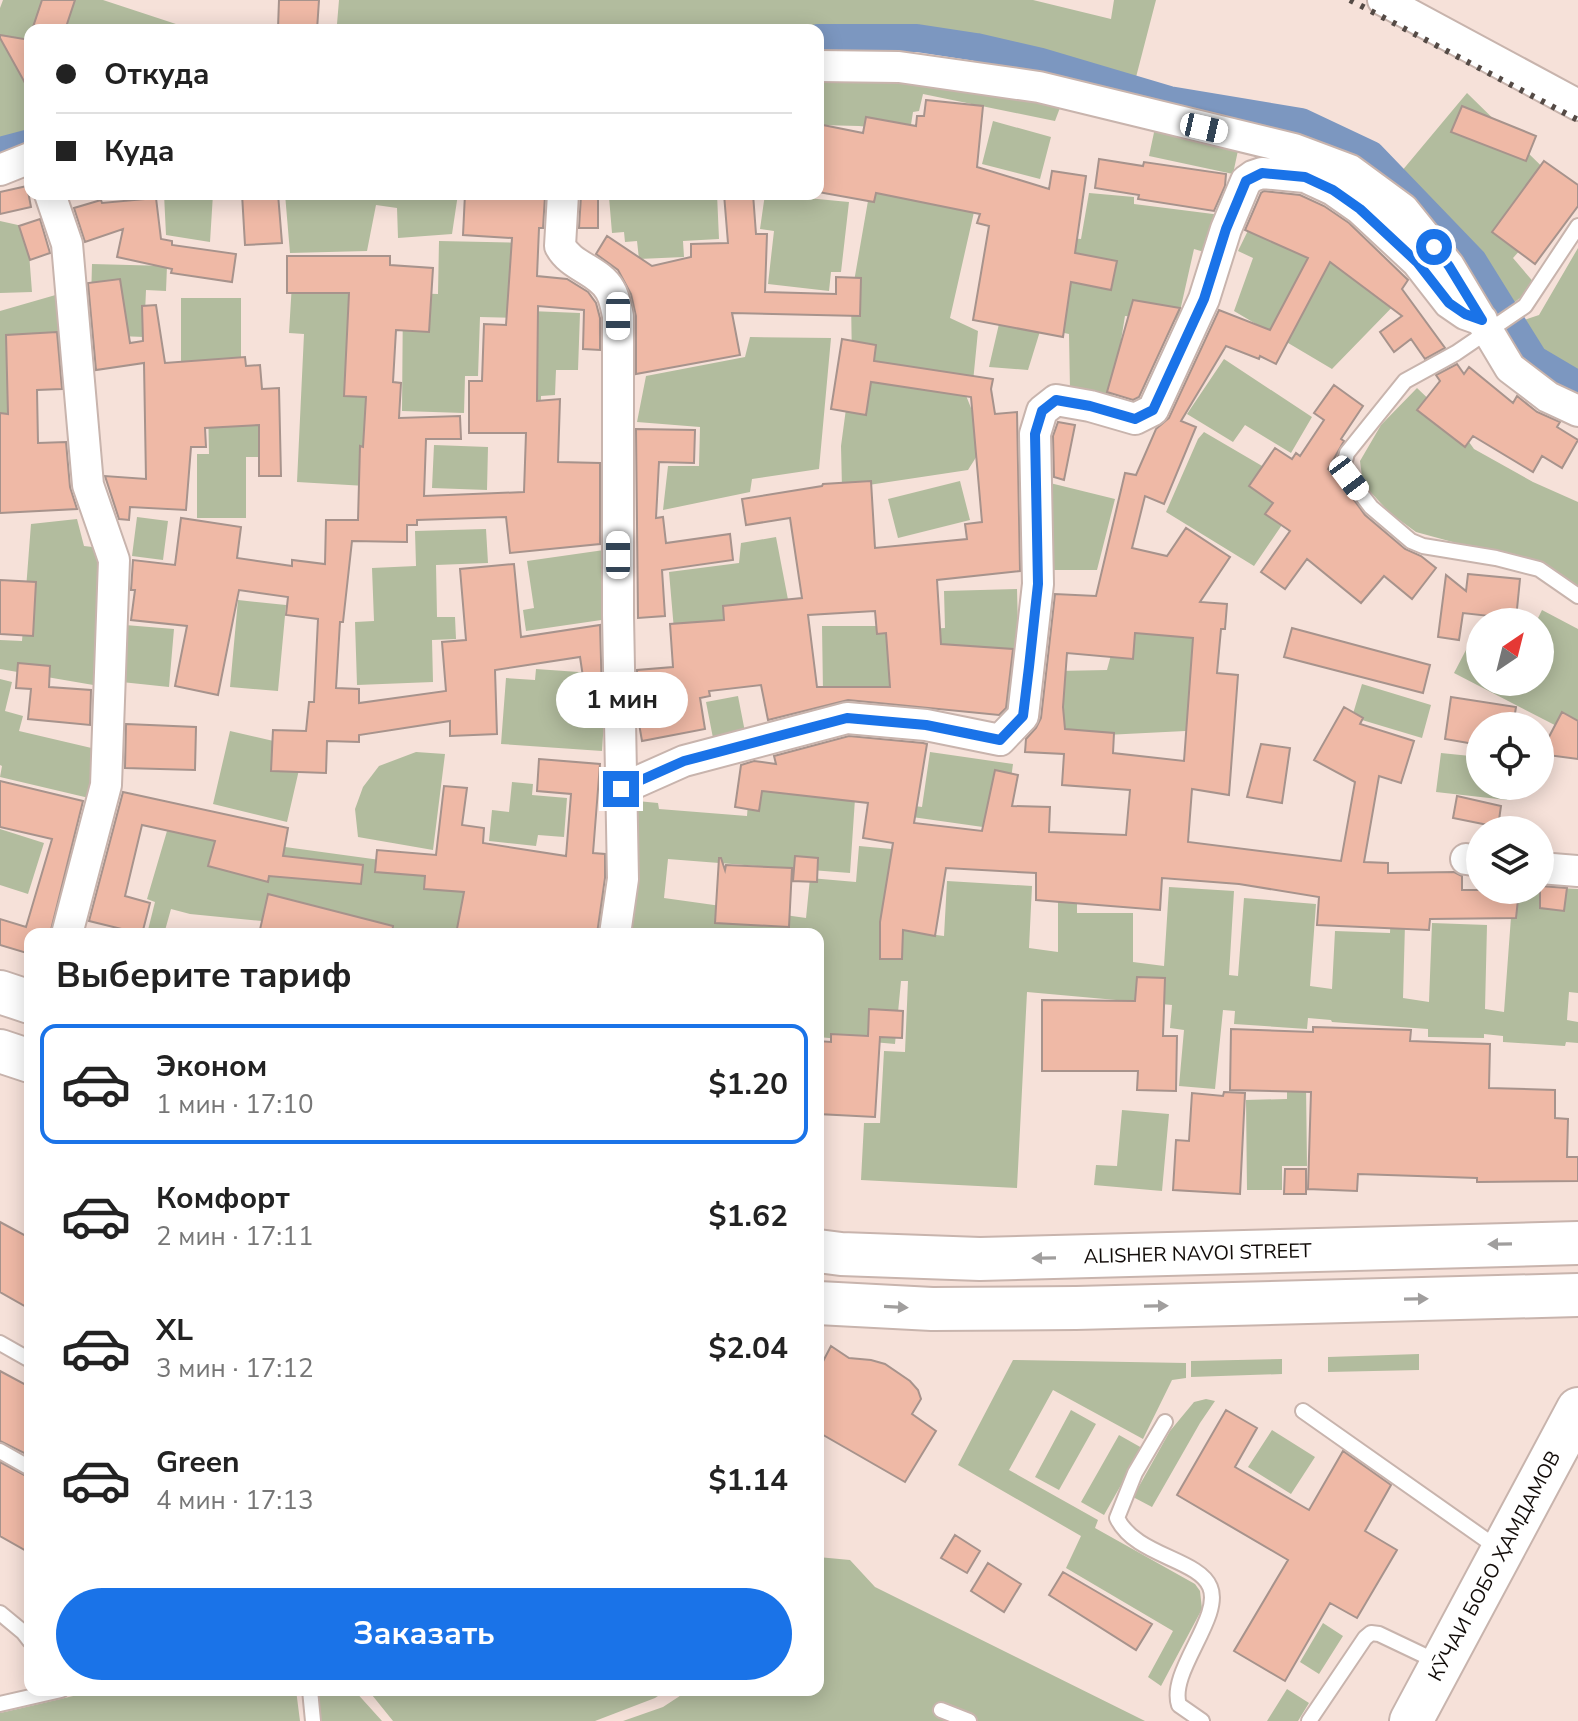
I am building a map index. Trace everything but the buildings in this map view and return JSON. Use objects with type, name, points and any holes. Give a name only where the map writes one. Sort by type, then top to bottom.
[{"type":"street","points":[[1383,0],[1578,105]]},
{"type":"street","points":[[824,66],[899,67],[1039,87],[1294,149],[1350,170],[1403,209],[1494,322],[1510,368],[1548,397],[1578,411]]},
{"type":"street","points":[[0,170],[24,160]]},
{"type":"street","points":[[621,789],[684,761],[847,718],[926,725],[1000,740],[1011,731],[1023,716],[1038,584],[1035,434],[1042,411],[1056,400],[1135,419],[1153,410],[1204,299],[1226,229],[1246,181],[1253,176],[1262,173],[1305,177],[1333,190],[1360,209],[1417,262],[1449,303],[1465,314],[1494,322]]},
{"type":"street","points":[[52,200],[67,244],[88,485],[114,560],[106,785],[69,928]]},
{"type":"street","points":[[563,200],[560,246],[572,261],[609,288],[618,316],[623,879],[616,928]]},
{"type":"street","points":[[1554,869],[1578,871]]},
{"type":"street","points":[[0,992],[24,1000]]},
{"type":"street","points":[[0,1051],[24,1059]]},
{"type":"street","name":"ALISHER NAVOI STREET","points":[[824,1252],[980,1259],[1578,1243]]},
{"type":"street","points":[[824,1303],[996,1309],[1578,1295]]},
{"type":"street","name":"КӮЧАИ БОБО ҲАМДАМОВ","points":[[1411,1721],[1578,1409]]},
{"type":"lane","points":[[1578,226],[1530,301],[1494,322],[1456,353],[1405,381],[1347,453],[1346,469],[1371,507],[1411,541],[1539,569],[1578,596]]},
{"type":"lane","points":[[0,1343],[24,1357]]},
{"type":"lane","points":[[1303,1411],[1502,1551]]},
{"type":"lane","points":[[1165,1422],[1135,1473],[1117,1518],[1132,1539],[1199,1574],[1212,1591],[1213,1599],[1176,1693],[1179,1705],[1202,1721]]},
{"type":"lane","points":[[0,1451],[24,1465]]},
{"type":"lane","points":[[0,1613],[24,1633]]},
{"type":"lane","points":[[1309,1721],[1371,1633],[1441,1663]]},
{"type":"lane","points":[[0,1704],[33,1696]]},
{"type":"lane","points":[[311,1696],[313,1721]]},
{"type":"lane","points":[[941,1710],[969,1721]]},
{"type":"green space","points":[[3,0],[103,0],[176,24],[24,24],[24,135],[0,142],[0,8]]},
{"type":"green space","points":[[339,0],[1033,0],[1111,19],[1114,0],[1156,0],[1135,81],[980,38],[918,32],[824,32],[824,24],[337,24]]},
{"type":"green space","points":[[824,72],[1064,97],[1055,121],[923,94],[919,111],[913,112],[910,131],[824,125]]},
{"type":"green space","points":[[1467,93],[1570,194],[1513,258],[1536,285],[1510,306],[1477,256],[1401,172]]},
{"type":"green space","points":[[993,121],[1051,137],[1040,179],[982,164]]},
{"type":"green space","points":[[1156,123],[1240,141],[1233,174],[1149,156]]},
{"type":"green space","points":[[913,182],[974,212],[950,318],[978,331],[973,382],[965,393],[985,443],[968,470],[842,489],[841,446],[852,364],[851,299],[869,195]]},
{"type":"green space","points":[[1089,193],[1134,197],[1134,204],[1221,215],[1214,255],[1194,249],[1178,320],[1125,316],[1112,395],[1070,390],[1069,334],[1041,328],[1028,370],[989,367],[1005,298],[1033,234],[1081,239]]},
{"type":"green space","points":[[164,200],[213,200],[210,242],[166,235]]},
{"type":"green space","points":[[286,200],[457,200],[452,234],[398,238],[397,208],[376,205],[367,251],[290,253]]},
{"type":"green space","points":[[609,200],[717,200],[719,239],[683,241],[684,257],[639,259],[637,241],[625,242],[624,232],[612,233]]},
{"type":"green space","points":[[764,200],[849,202],[841,272],[831,272],[829,291],[768,284],[774,231],[760,229]]},
{"type":"green space","points":[[1258,210],[1402,297],[1332,369],[1234,311],[1253,258],[1238,251]]},
{"type":"green space","points":[[0,221],[27,227],[32,292],[0,293]]},
{"type":"green space","points":[[439,241],[528,243],[527,318],[480,317],[478,376],[465,376],[464,413],[402,411],[403,293],[438,294]]},
{"type":"green space","points":[[1578,248],[1578,377],[1541,355],[1521,321],[1539,315]]},
{"type":"green space","points":[[92,264],[167,266],[166,291],[146,290],[144,337],[119,336],[91,300]]},
{"type":"green space","points":[[293,266],[360,269],[372,373],[366,486],[297,482],[304,334],[289,333]]},
{"type":"green space","points":[[59,294],[69,337],[54,383],[24,382],[22,429],[0,427],[0,311]]},
{"type":"green space","points":[[181,298],[241,298],[241,366],[181,365]]},
{"type":"green space","points":[[530,311],[580,313],[578,370],[556,370],[555,395],[541,396],[540,429],[511,357]]},
{"type":"green space","points":[[750,337],[831,338],[819,469],[752,479],[750,492],[663,510],[668,466],[699,466],[700,427],[637,422],[646,376],[745,357]]},
{"type":"green space","points":[[1224,359],[1312,417],[1291,453],[1245,425],[1233,442],[1187,414]]},
{"type":"green space","points":[[1417,388],[1459,428],[1474,449],[1533,482],[1578,502],[1578,589],[1541,566],[1416,532],[1390,513],[1363,484],[1360,461],[1381,425]]},
{"type":"green space","points":[[208,402],[265,402],[265,457],[246,457],[246,518],[197,518],[197,454],[209,454]]},
{"type":"green space","points":[[1204,432],[1305,491],[1254,566],[1166,512],[1198,439]]},
{"type":"green space","points":[[434,445],[488,447],[487,490],[432,488]]},
{"type":"green space","points":[[960,481],[970,520],[898,538],[888,499]]},
{"type":"green space","points":[[1050,483],[1115,499],[1097,570],[1045,570]]},
{"type":"green space","points":[[137,517],[168,521],[163,560],[132,556]]},
{"type":"green space","points":[[77,519],[84,546],[101,548],[105,687],[0,669],[0,640],[22,641],[31,524]]},
{"type":"green space","points":[[486,529],[488,563],[436,565],[437,617],[455,617],[456,639],[432,640],[433,682],[357,685],[355,622],[374,621],[372,568],[416,566],[415,531]]},
{"type":"green space","points":[[776,537],[790,610],[674,630],[669,572],[739,563],[741,543]]},
{"type":"green space","points":[[604,550],[615,618],[526,631],[523,610],[534,608],[527,561]]},
{"type":"green space","points":[[1017,589],[1020,707],[989,708],[926,669],[925,629],[945,628],[944,591]]},
{"type":"green space","points":[[238,600],[286,605],[278,691],[230,687]]},
{"type":"green space","points":[[1554,616],[1578,629],[1578,737],[1554,725],[1554,712],[1530,712],[1499,696],[1554,696]]},
{"type":"green space","points":[[1120,621],[1207,627],[1205,730],[1066,737],[1057,671],[1107,670]]},
{"type":"green space","points":[[125,625],[174,629],[169,687],[112,681]]},
{"type":"green space","points":[[822,626],[890,626],[891,692],[823,692]]},
{"type":"green space","points":[[1466,650],[1466,679],[1454,673]]},
{"type":"green space","points":[[536,669],[607,674],[602,751],[501,744],[506,678],[535,680]]},
{"type":"green space","points":[[0,679],[12,682],[5,711],[23,716],[19,731],[100,750],[89,798],[0,777]]},
{"type":"green space","points":[[1362,684],[1431,705],[1422,738],[1352,717]]},
{"type":"green space","points":[[738,696],[745,732],[713,738],[706,702]]},
{"type":"green space","points":[[230,731],[304,748],[287,822],[213,804]]},
{"type":"green space","points":[[416,752],[445,754],[433,850],[358,837],[355,809],[363,787],[379,766]]},
{"type":"green space","points":[[930,752],[1013,764],[1004,830],[898,815],[900,804],[922,807]]},
{"type":"green space","points":[[1441,753],[1466,756],[1466,795],[1436,792]]},
{"type":"green space","points":[[751,764],[784,794],[855,799],[850,873],[668,859],[664,898],[806,918],[810,878],[856,882],[859,846],[913,851],[906,931],[944,936],[947,881],[1032,886],[1029,948],[1058,952],[1058,898],[1077,898],[1077,913],[1133,913],[1133,962],[1164,966],[1169,887],[1234,891],[1229,975],[1238,976],[1244,898],[1316,904],[1310,986],[1332,989],[1335,931],[1390,933],[1392,878],[1405,924],[1403,998],[1429,1002],[1432,923],[1487,925],[1485,1009],[1504,1012],[1512,904],[1554,904],[1554,888],[1578,889],[1578,993],[1569,992],[1567,1020],[1578,1022],[1578,1043],[1566,1042],[1565,1046],[1503,1042],[1503,1036],[1484,1034],[1484,1038],[1428,1037],[1428,1029],[1308,1018],[1307,1029],[1234,1024],[1235,1011],[1223,1010],[1215,1089],[1179,1086],[1184,1030],[1170,1028],[1172,1005],[1027,992],[1017,1188],[861,1180],[864,1123],[880,1123],[884,1051],[905,1052],[908,981],[901,981],[895,1044],[824,1038],[824,928],[331,928],[190,914],[171,909],[166,928],[148,928],[155,902],[147,899],[167,831],[630,894],[637,801],[658,803],[659,809],[747,816]]},
{"type":"green space","points":[[512,782],[533,784],[532,795],[567,798],[564,837],[538,835],[536,846],[489,841],[492,810],[509,812]]},
{"type":"green space","points":[[0,829],[44,843],[28,894],[0,885]]},
{"type":"green space","points":[[1287,1085],[1306,1085],[1307,1166],[1282,1166],[1282,1190],[1247,1190],[1246,1100],[1287,1099]]},
{"type":"green space","points":[[1122,1110],[1169,1114],[1162,1191],[1094,1185],[1096,1165],[1117,1166]]},
{"type":"green space","points":[[1419,1354],[1419,1370],[1328,1372],[1328,1357]]},
{"type":"green space","points":[[1282,1359],[1282,1374],[1191,1377],[1191,1361]]},
{"type":"green space","points":[[1013,1360],[1186,1363],[1186,1378],[1172,1380],[1143,1439],[1053,1390],[1009,1470],[1098,1520],[1095,1528],[1195,1584],[1200,1591],[1202,1609],[1161,1686],[1148,1677],[1173,1631],[1066,1568],[1081,1536],[958,1465]]},
{"type":"green space","points":[[1206,1399],[1215,1401],[1152,1507],[1133,1497],[1170,1431],[1194,1402]]},
{"type":"green space","points":[[1071,1410],[1096,1424],[1059,1490],[1035,1477]]},
{"type":"green space","points":[[1272,1430],[1315,1457],[1291,1494],[1248,1467]]},
{"type":"green space","points":[[1119,1435],[1142,1448],[1104,1515],[1081,1502]]},
{"type":"green space","points":[[824,1558],[850,1560],[875,1587],[1145,1721],[623,1721],[663,1707],[680,1696],[824,1696]]},
{"type":"green space","points":[[1323,1623],[1343,1636],[1319,1674],[1300,1662]]},
{"type":"green space","points":[[1287,1689],[1309,1703],[1298,1721],[1267,1721]]},
{"type":"green space","points":[[73,1696],[297,1696],[300,1721],[0,1721],[0,1713]]},
{"type":"green space","points":[[315,1696],[359,1696],[382,1721],[317,1721]]},
{"type":"green space","points":[[373,1696],[658,1696],[595,1721],[393,1721]]},
{"type":"waterway","points":[[824,38],[917,38],[976,47],[1041,62],[1169,100],[1301,122],[1371,155],[1473,261],[1534,359],[1578,385]]},
{"type":"waterway","points":[[0,151],[24,145]]},
{"type":"railway","points":[[1350,0],[1578,120]]},
{"type":"route","points":[[621,789],[684,761],[847,718],[926,725],[1000,740],[1023,716],[1026,694],[1038,584],[1035,434],[1042,411],[1056,400],[1135,419],[1153,410],[1204,299],[1226,229],[1246,181],[1253,176],[1262,173],[1305,177],[1333,190],[1360,209],[1417,262],[1449,303],[1465,314],[1482,320],[1434,247]]}]
